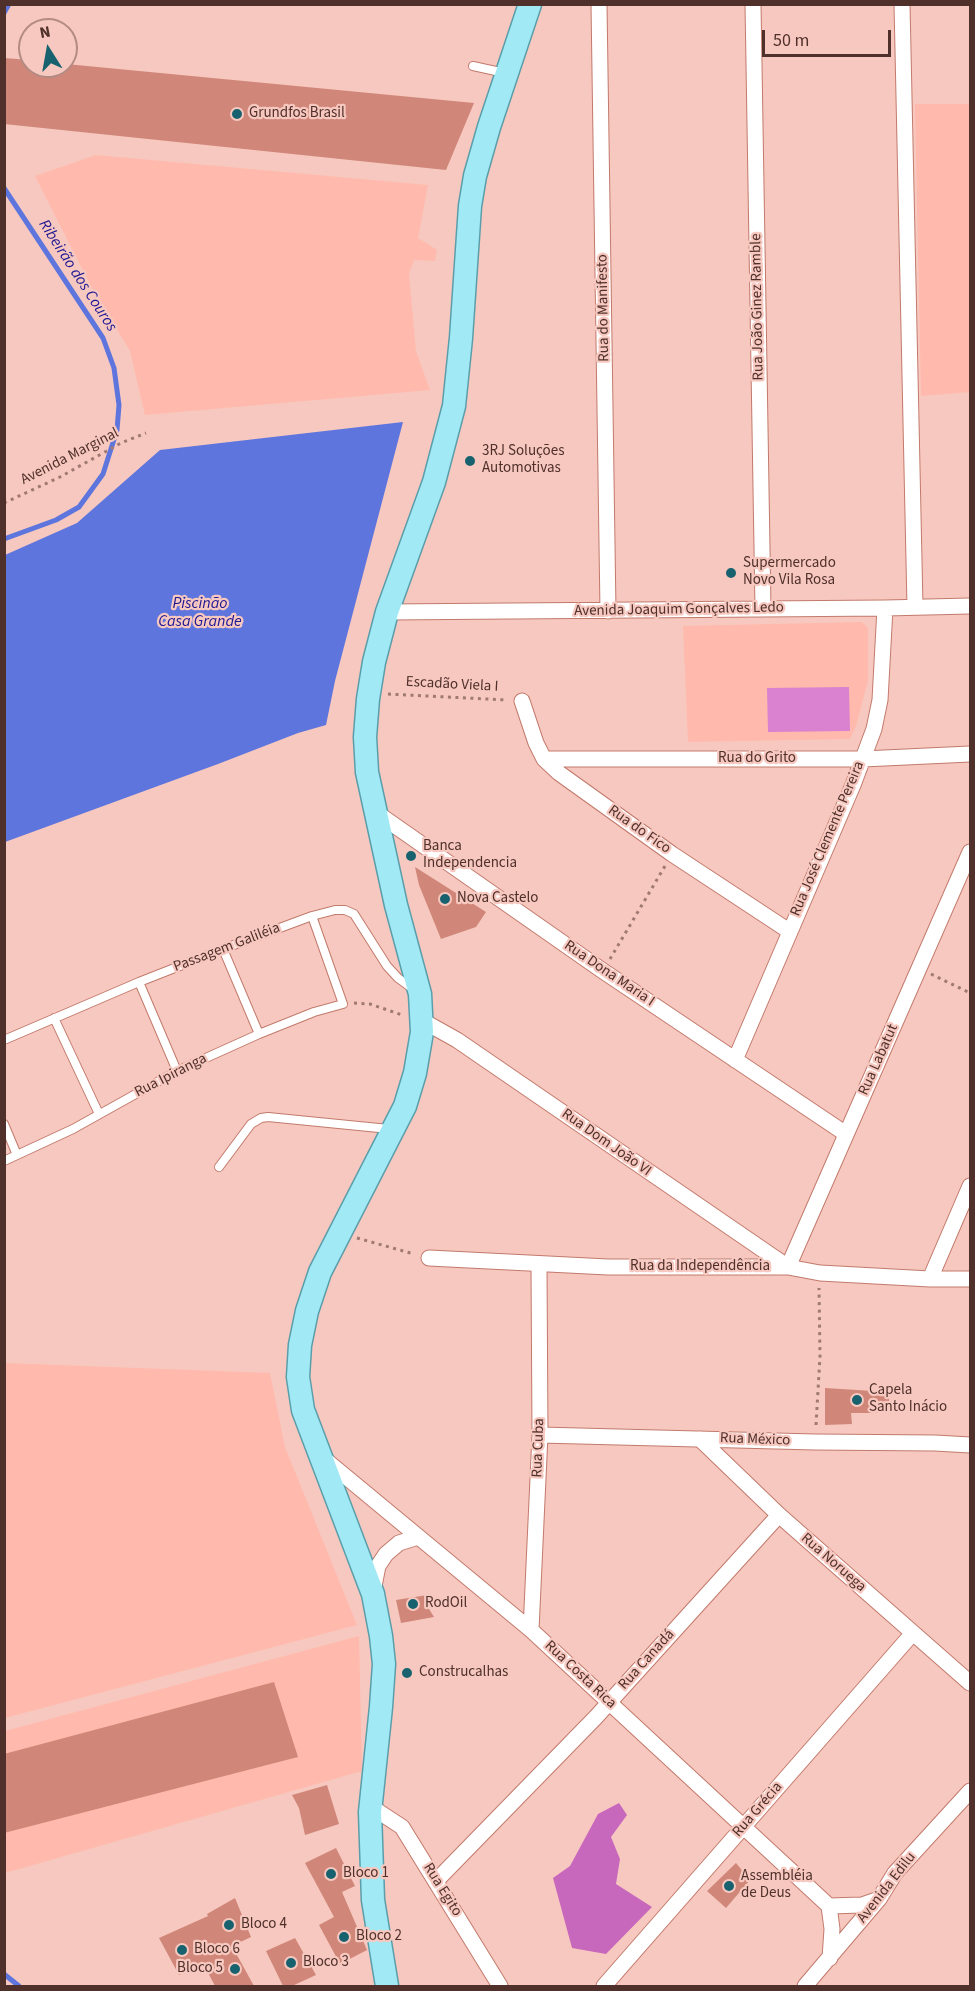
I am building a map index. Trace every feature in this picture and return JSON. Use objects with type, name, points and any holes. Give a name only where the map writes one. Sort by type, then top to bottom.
[{"type":"main road","points":[[387,1986],[373,1900],[370,1806],[384,1664],[373,1594],[303,1410],[298,1377],[300,1345],[307,1311],[320,1272],[405,1106],[415,1073],[423,1021],[420,994],[374,812],[367,772],[368,699],[374,662],[387,612],[434,482],[454,406],[470,206],[475,176],[530,4]]},
{"type":"street","name":"Rua do Manifesto","points":[[599,4],[609,611]]},
{"type":"street","name":"Rua João Ginez Ramble","points":[[753,4],[763,609]]},
{"type":"street","points":[[902,4],[915,607]]},
{"type":"street","name":"Avenida Joaquim Gonçalves Ledo","points":[[387,612],[970,606]]},
{"type":"street","name":"Rua José Clemente Pereira","points":[[735,1060],[874,729],[880,700],[885,608]]},
{"type":"street","name":"Rua do Fico","points":[[522,701],[536,743],[544,759],[559,774],[672,854],[789,931]]},
{"type":"street","name":"Rua do Grito","points":[[544,759],[863,759],[970,754]]},
{"type":"street","name":"Rua Dona Maria I","points":[[374,812],[603,971],[846,1134]]},
{"type":"street","name":"Rua Labatut","points":[[788,1267],[970,852]]},
{"type":"street","name":"Rua Dom João VI","points":[[423,1021],[456,1040],[788,1267]]},
{"type":"street","points":[[930,1279],[970,1186]]},
{"type":"street","name":"Rua da Independência","points":[[429,1258],[539,1265],[788,1267],[820,1273],[970,1279]]},
{"type":"street","name":"Rua Cuba","points":[[531,1630],[540,1435],[539,1265]]},
{"type":"street","name":"Rua México","points":[[540,1435],[970,1445]]},
{"type":"street","name":"Rua Noruega","points":[[700,1439],[779,1515],[970,1683]]},
{"type":"street","name":"Rua Costa Rica","points":[[320,1455],[531,1630],[829,1906]]},
{"type":"street","name":"Rua Canadá","points":[[436,1881],[609,1702],[779,1515]]},
{"type":"street","points":[[373,1594],[378,1566],[386,1554],[399,1543],[418,1537]]},
{"type":"street","name":"Rua Grécia","points":[[604,1986],[913,1633]]},
{"type":"street","name":"Avenida Edilu","points":[[805,1986],[879,1899],[895,1873],[970,1791]]},
{"type":"street","name":"Rua Egito","points":[[370,1806],[402,1827],[500,1986]]},
{"type":"street","points":[[830,1958],[832,1929],[829,1906],[862,1905],[879,1899]]},
{"type":"lane","points":[[473,66],[507,73]]},
{"type":"lane","name":"Passagem Galiléia","points":[[4,1040],[223,949],[312,916],[335,910],[345,910],[354,914],[387,966],[398,978],[420,994]]},
{"type":"lane","points":[[312,916],[343,1004]]},
{"type":"lane","points":[[223,949],[259,1034]]},
{"type":"lane","points":[[139,982],[177,1071]]},
{"type":"lane","name":"Rua Ipiranga","points":[[4,1161],[73,1129],[177,1071],[259,1034],[314,1012],[343,1004]]},
{"type":"lane","points":[[54,1018],[99,1114]]},
{"type":"lane","points":[[219,1167],[250,1124],[261,1118],[394,1129]]},
{"type":"lane","points":[[4,1124],[17,1155]]},
{"type":"path","name":"Avenida Marginal","points":[[4,503],[60,477],[121,443],[146,433]]},
{"type":"path","name":"Escadão Viela I","points":[[380,694],[522,701]]},
{"type":"path","points":[[603,971],[672,854]]},
{"type":"path","points":[[920,969],[970,993]]},
{"type":"path","points":[[343,1004],[355,1002],[370,1005],[423,1021]]},
{"type":"path","points":[[352,1237],[429,1258]]},
{"type":"path","points":[[815,1442],[820,1356],[820,1273]]},
{"type":"shaded area","points":[[915,104],[970,104],[970,392],[921,396]]},
{"type":"shaded area","points":[[96,155],[428,185],[418,238],[437,250],[435,261],[414,260],[409,274],[416,351],[430,390],[145,415],[130,351],[94,292],[35,176]]},
{"type":"shaded area","points":[[862,622],[868,628],[868,681],[856,726],[850,739],[688,742],[683,626]]},
{"type":"shaded area","points":[[849,687],[850,731],[768,732],[767,688]]},
{"type":"shaded area","points":[[5,1363],[270,1373],[285,1447],[357,1625],[5,1718]]},
{"type":"shaded area","points":[[359,1636],[362,1771],[5,1873],[5,1731]]},
{"type":"shaded area","points":[[619,1803],[627,1815],[611,1837],[620,1859],[616,1884],[652,1907],[606,1954],[572,1948],[553,1878],[570,1866],[598,1814]]},
{"type":"water","name":"Piscinão Casa Grande","points":[[403,422],[335,681],[326,725],[298,733],[5,842],[5,555],[77,523],[160,450]]},
{"type":"building","name":"Grundfos Brasil","points":[[4,58],[18,59],[18,78],[78,78],[78,65],[474,103],[446,170],[4,124]]},
{"type":"building","name":"Nova Castelo","points":[[415,867],[486,912],[476,927],[441,939],[419,885]]},
{"type":"building","name":"Capela Santo Inácio","points":[[825,1388],[889,1392],[889,1409],[874,1413],[851,1413],[852,1424],[825,1425]]},
{"type":"building","name":"RodOil","points":[[427,1595],[429,1609],[434,1617],[401,1623],[396,1600]]},
{"type":"building","points":[[274,1682],[298,1757],[4,1833],[4,1754]]},
{"type":"building","points":[[327,1785],[339,1824],[305,1835],[299,1808],[292,1795]]},
{"type":"building","points":[[336,1848],[355,1886],[342,1892],[367,1950],[340,1964],[319,1925],[334,1917],[305,1863]]},
{"type":"building","name":"Assembléia de Deus","points":[[736,1863],[750,1880],[726,1908],[707,1891]]},
{"type":"building","points":[[235,1898],[251,1937],[232,1946],[254,1986],[215,1986],[203,1963],[179,1975],[159,1938],[208,1916],[207,1914]]},
{"type":"building","name":"Bloco 3","points":[[295,1938],[316,1975],[292,1986],[283,1986],[266,1951]]},
{"type":"waterway","name":"Ribeirão dos Couros","points":[[4,13],[9,4]]},
{"type":"waterway","name":"Ribeirão dos Couros","points":[[4,188],[103,338],[114,368],[119,405],[117,430],[103,474],[79,507],[56,520],[4,539]]},
{"type":"waterway","points":[[4,1974],[19,1986]]},
{"type":"place","name":"Grundfos Brasil","points":[[237,114]]},
{"type":"place","name":"3RJ Soluções Automotivas","points":[[470,461]]},
{"type":"place","name":"Supermercado Novo Vila Rosa","points":[[731,573]]},
{"type":"place","name":"Banca Independencia","points":[[411,856]]},
{"type":"place","name":"Nova Castelo","points":[[445,899]]},
{"type":"place","name":"Capela Santo Inácio","points":[[857,1400]]},
{"type":"place","name":"RodOil","points":[[413,1604]]},
{"type":"place","name":"Construcalhas","points":[[407,1673]]},
{"type":"place","name":"Bloco 1","points":[[331,1874]]},
{"type":"place","name":"Assembléia de Deus","points":[[729,1886]]},
{"type":"place","name":"Bloco 4","points":[[229,1925]]},
{"type":"place","name":"Bloco 2","points":[[344,1937]]},
{"type":"place","name":"Bloco 6","points":[[182,1950]]},
{"type":"place","name":"Bloco 3","points":[[291,1963]]},
{"type":"place","name":"Bloco 5","points":[[235,1969]]}]
